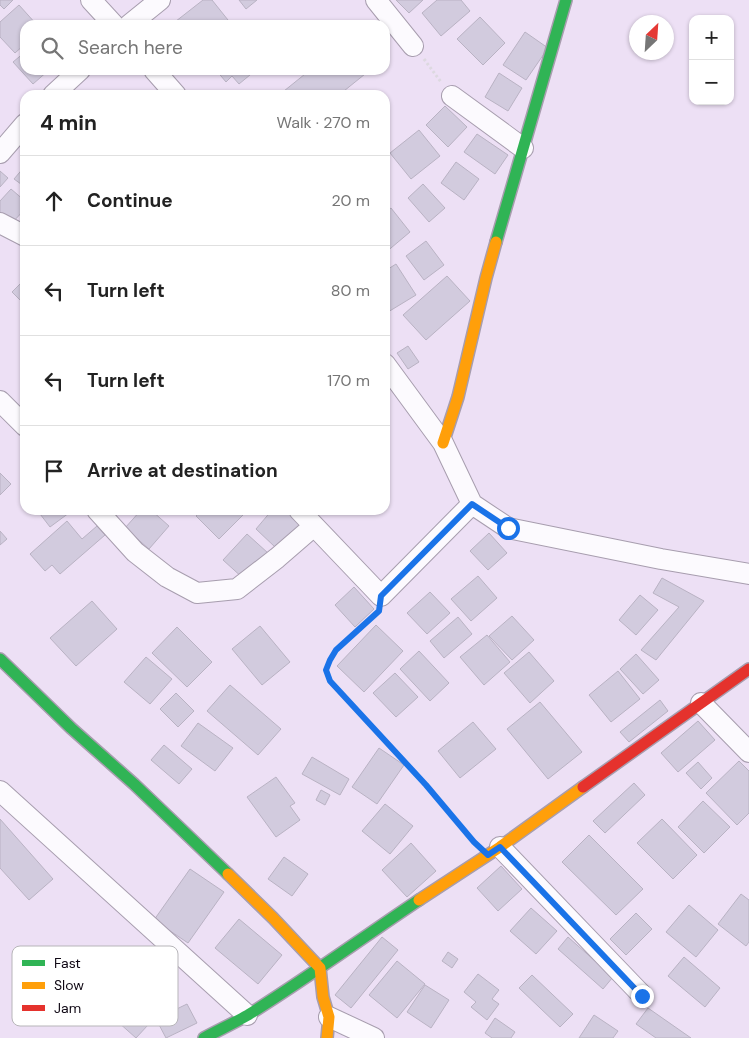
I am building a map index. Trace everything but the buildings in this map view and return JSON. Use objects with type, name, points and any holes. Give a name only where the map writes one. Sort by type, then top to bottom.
[{"type":"street","points":[[91,0],[109,20]]},
{"type":"street","points":[[135,20],[160,0]]},
{"type":"street","points":[[376,0],[414,46]]},
{"type":"street","points":[[443,443],[458,397],[486,278],[522,148],[566,0]]},
{"type":"street","points":[[58,90],[75,75]]},
{"type":"street","points":[[158,75],[172,90]]},
{"type":"street","points":[[452,96],[522,148]]},
{"type":"street","points":[[0,153],[20,130]]},
{"type":"street","points":[[0,223],[20,233]]},
{"type":"street","points":[[390,371],[443,443],[472,504],[508,528],[661,559],[749,574]]},
{"type":"street","points":[[0,401],[20,421]]},
{"type":"street","points":[[304,515],[381,596],[472,504]]},
{"type":"street","points":[[102,515],[135,552],[167,577],[198,592],[237,588],[277,558],[314,526]]},
{"type":"street","points":[[0,659],[238,884],[320,968],[323,997],[329,1017],[327,1038]]},
{"type":"street","points":[[204,1038],[247,1015],[320,968],[381,925],[494,851],[749,669]]},
{"type":"street","points":[[701,702],[749,752]]},
{"type":"street","points":[[0,791],[171,946]]},
{"type":"street","points":[[494,851],[642,996]]},
{"type":"street","points":[[178,952],[247,1015]]},
{"type":"street","points":[[329,1017],[374,1038]]},
{"type":"path","points":[[414,46],[452,96]]},
{"type":"path","points":[[381,596],[379,611],[336,650],[326,670],[330,681],[426,785],[474,842],[494,851]]},
{"type":"traffic: fast","points":[[496,242],[566,0]]},
{"type":"traffic: fast","points":[[0,659],[228,874]]},
{"type":"traffic: fast","points":[[204,1038],[270,1001],[419,900]]},
{"type":"traffic: slow","points":[[443,443],[458,397],[496,242]]},
{"type":"traffic: slow","points":[[419,900],[500,847],[583,787]]},
{"type":"traffic: slow","points":[[228,874],[320,968],[323,997],[329,1017],[327,1038]]},
{"type":"traffic: jam","points":[[583,787],[749,669]]},
{"type":"route","points":[[508,528],[472,504],[381,596],[379,611],[336,650],[326,670],[330,681],[426,785],[474,842],[488,855],[500,847],[642,996]]}]
